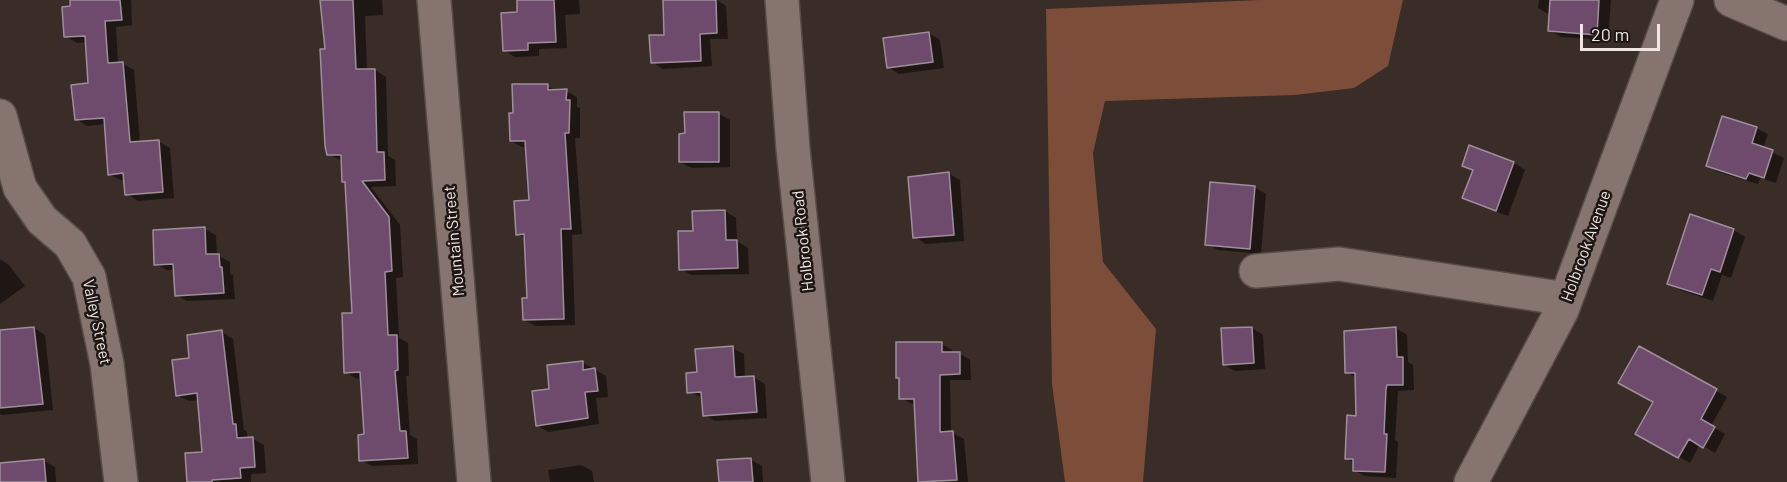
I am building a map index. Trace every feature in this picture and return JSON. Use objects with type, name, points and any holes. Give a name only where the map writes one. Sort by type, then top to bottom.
[{"type":"street","name":"Mountain Street","points":[[434,0],[474,482]]},
{"type":"street","name":"Holbrook Road","points":[[782,0],[793,149],[828,482]]},
{"type":"street","name":"Holbrook Avenue","points":[[1471,482],[1566,299],[1677,0]]},
{"type":"street","points":[[1731,0],[1787,24]]},
{"type":"street","name":"Valley Street","points":[[0,116],[20,188],[42,220],[70,244],[89,277],[107,364],[121,482]]},
{"type":"street","points":[[1256,271],[1339,264],[1566,299]]},
{"type":"shaded area","points":[[1260,0],[1403,0],[1388,66],[1354,88],[1295,95],[1105,101],[1093,153],[1103,262],[1156,329],[1143,482],[1065,482],[1052,384],[1046,9]]},
{"type":"building","points":[[70,0],[120,0],[122,20],[105,21],[108,63],[123,62],[130,142],[159,140],[163,192],[125,195],[123,173],[108,175],[104,118],[75,120],[71,85],[88,83],[85,36],[64,37],[62,7],[70,6]]},
{"type":"building","points":[[320,0],[353,0],[356,69],[375,69],[377,152],[384,152],[385,180],[362,181],[389,217],[392,271],[385,272],[388,335],[397,335],[398,370],[395,371],[400,431],[406,431],[408,458],[359,461],[358,435],[364,434],[360,372],[344,373],[342,313],[352,313],[345,182],[342,182],[341,155],[327,155],[325,146],[320,49],[325,49]]},
{"type":"building","points":[[517,0],[554,0],[556,42],[528,43],[528,50],[503,51],[501,13],[517,12]]},
{"type":"building","points":[[663,0],[716,0],[717,33],[700,34],[701,61],[651,63],[649,35],[664,35]]},
{"type":"building","points":[[1550,0],[1599,0],[1597,35],[1548,31]]},
{"type":"building","points":[[929,32],[933,62],[887,68],[883,38]]},
{"type":"building","points":[[512,84],[548,84],[548,90],[567,89],[566,100],[570,100],[569,133],[565,133],[571,229],[561,229],[564,319],[523,320],[522,298],[527,298],[524,234],[516,235],[514,201],[529,200],[525,141],[510,141],[509,113],[513,113]]},
{"type":"building","points":[[684,112],[719,112],[719,162],[679,162],[679,134],[685,133]]},
{"type":"building","points":[[1722,116],[1757,127],[1752,143],[1773,150],[1764,178],[1749,173],[1746,179],[1706,166]]},
{"type":"building","points":[[1469,145],[1514,162],[1496,211],[1462,198],[1473,170],[1462,166]]},
{"type":"building","points":[[949,172],[954,235],[913,238],[908,177]]},
{"type":"building","points":[[1210,182],[1255,186],[1250,249],[1205,245]]},
{"type":"building","points":[[725,210],[726,240],[737,240],[738,268],[679,270],[678,231],[693,231],[692,211]]},
{"type":"building","points":[[1690,214],[1734,229],[1720,272],[1711,269],[1702,295],[1667,284]]},
{"type":"building","points":[[205,227],[206,254],[219,254],[224,293],[175,296],[173,264],[154,265],[153,230]]},
{"type":"building","points":[[34,327],[43,404],[0,408],[0,330]]},
{"type":"building","points":[[1252,327],[1254,363],[1223,365],[1221,328]]},
{"type":"building","points":[[1396,327],[1397,357],[1403,357],[1403,385],[1387,385],[1386,389],[1385,472],[1353,471],[1353,459],[1345,459],[1347,415],[1356,416],[1355,373],[1345,373],[1344,331]]},
{"type":"building","points":[[222,330],[233,424],[236,424],[237,438],[253,437],[255,467],[240,468],[241,478],[212,480],[212,482],[187,482],[185,453],[202,452],[197,393],[176,396],[172,360],[189,358],[187,335]]},
{"type":"building","points":[[896,342],[942,342],[942,352],[960,352],[960,374],[940,375],[940,432],[953,431],[957,480],[918,482],[914,399],[899,399],[899,378],[896,378]]},
{"type":"building","points":[[733,346],[735,377],[754,376],[757,412],[703,416],[701,392],[687,393],[686,373],[697,372],[695,349]]},
{"type":"building","points":[[1639,346],[1717,389],[1701,419],[1715,427],[1703,448],[1689,439],[1678,458],[1635,434],[1653,402],[1618,383]]},
{"type":"building","points":[[583,361],[583,370],[595,368],[598,391],[585,392],[588,418],[536,426],[532,391],[549,389],[547,365]]},
{"type":"building","points":[[751,458],[753,482],[719,482],[717,460]]},
{"type":"building","points":[[44,459],[46,482],[0,482],[0,463]]}]
